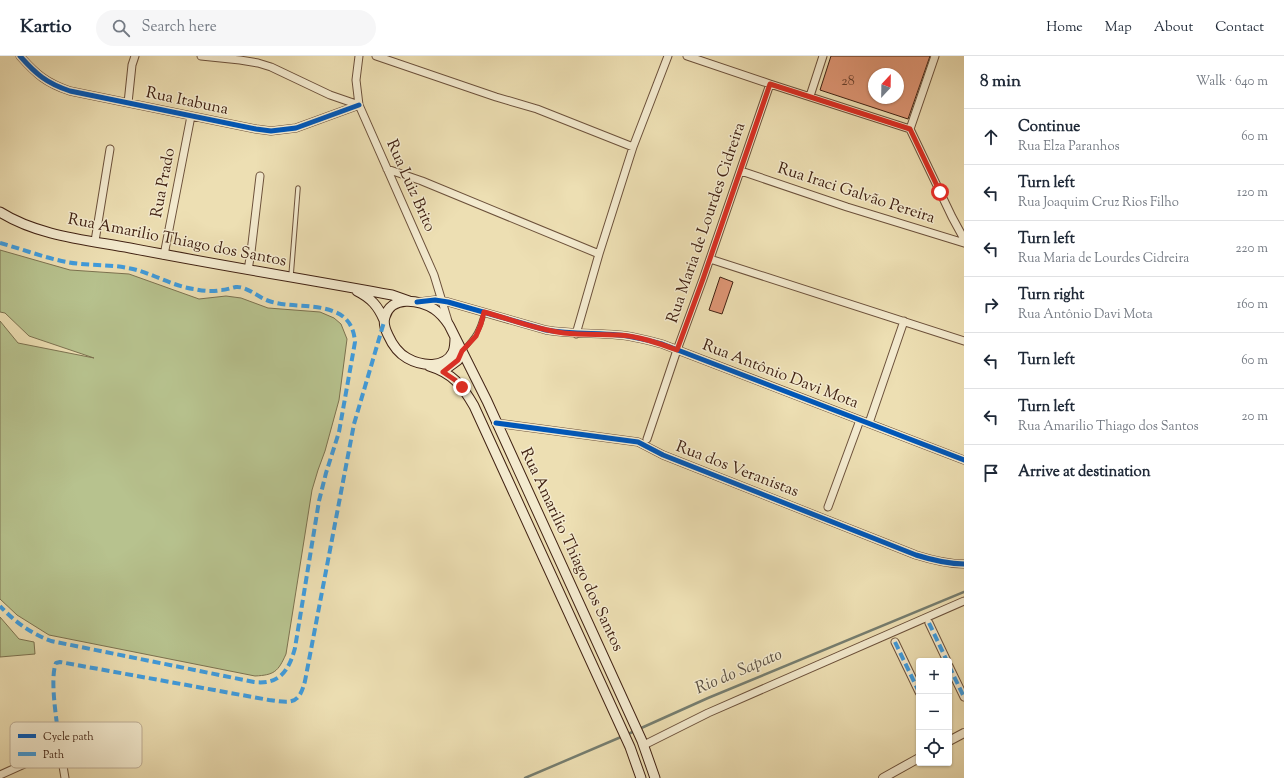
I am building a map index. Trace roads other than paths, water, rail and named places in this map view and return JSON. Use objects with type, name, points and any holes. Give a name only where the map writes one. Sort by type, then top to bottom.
[{"type":"main road","name":"Rua Amarilio Thiago dos Santos","points":[[0,212],[24,225],[95,242],[392,295],[414,302]]},
{"type":"main road","name":"Rua Amarilio Thiago dos Santos","points":[[352,288],[365,295],[375,303],[384,320]]},
{"type":"main road","points":[[403,301],[414,302],[435,310],[445,319],[455,336],[453,351],[446,361],[426,364],[415,362],[406,358],[395,347],[386,332],[384,320],[388,310],[403,301]]},
{"type":"main road","name":"Rua Amarilio Thiago dos Santos","points":[[455,336],[643,743],[655,778]]},
{"type":"main road","points":[[443,372],[458,360],[462,351]]},
{"type":"main road","name":"Rua Amarilio Thiago dos Santos","points":[[426,364],[443,372],[455,380],[462,387],[474,406],[630,746],[641,778]]},
{"type":"street","name":"Rua Itabuna","points":[[20,56],[34,72],[57,87],[70,91],[256,129],[271,131],[296,128],[359,105]]},
{"type":"street","points":[[128,103],[132,65],[136,56]]},
{"type":"street","points":[[201,56],[240,58],[258,63],[330,95],[359,105]]},
{"type":"street","name":"Rua Luiz Brito","points":[[359,56],[356,80],[359,105],[434,275],[449,325]]},
{"type":"street","points":[[376,56],[496,97],[537,109],[634,147]]},
{"type":"street","points":[[576,334],[634,147],[668,56]]},
{"type":"street","points":[[688,56],[910,129]]},
{"type":"street","points":[[810,96],[823,56]]},
{"type":"street","points":[[935,56],[910,129],[964,239]]},
{"type":"street","name":"Rua Maria de Lourdes Cidreira","points":[[647,439],[770,84]]},
{"type":"street","name":"Rua Prado","points":[[164,255],[190,116]]},
{"type":"street","points":[[95,242],[110,149]]},
{"type":"street","points":[[387,169],[422,181],[600,254]]},
{"type":"street","name":"Rua Iraci Galvão Pereira","points":[[741,171],[847,207],[964,243]]},
{"type":"street","points":[[248,270],[260,176]]},
{"type":"street","points":[[710,259],[964,341]]},
{"type":"street","name":"Rua Antônio Davi Mota","points":[[414,302],[435,300],[441,301],[546,330],[576,334],[619,335],[662,344],[964,460]]},
{"type":"street","points":[[869,423],[904,321]]},
{"type":"street","points":[[828,507],[860,420]]},
{"type":"street","name":"Rua dos Veranistas","points":[[496,423],[638,442],[663,455],[916,555],[949,564],[964,564]]},
{"type":"street","points":[[643,743],[964,601]]},
{"type":"street","points":[[929,623],[946,658]]},
{"type":"street","points":[[895,642],[916,686]]},
{"type":"street","points":[[952,672],[964,697]]},
{"type":"street","points":[[952,739],[964,733]]},
{"type":"street","points":[[883,778],[916,760]]},
{"type":"street","points":[[0,775],[16,768]]},
{"type":"street","points":[[63,768],[65,778]]},
{"type":"lane","points":[[291,277],[298,188]]},
{"type":"lane","points":[[462,351],[476,336],[484,312]]},
{"type":"waterway","name":"Rio do Sapato","points":[[639,729],[708,698],[964,592]]},
{"type":"waterway","name":"Rio do Sapato","points":[[525,778],[635,731]]}]
